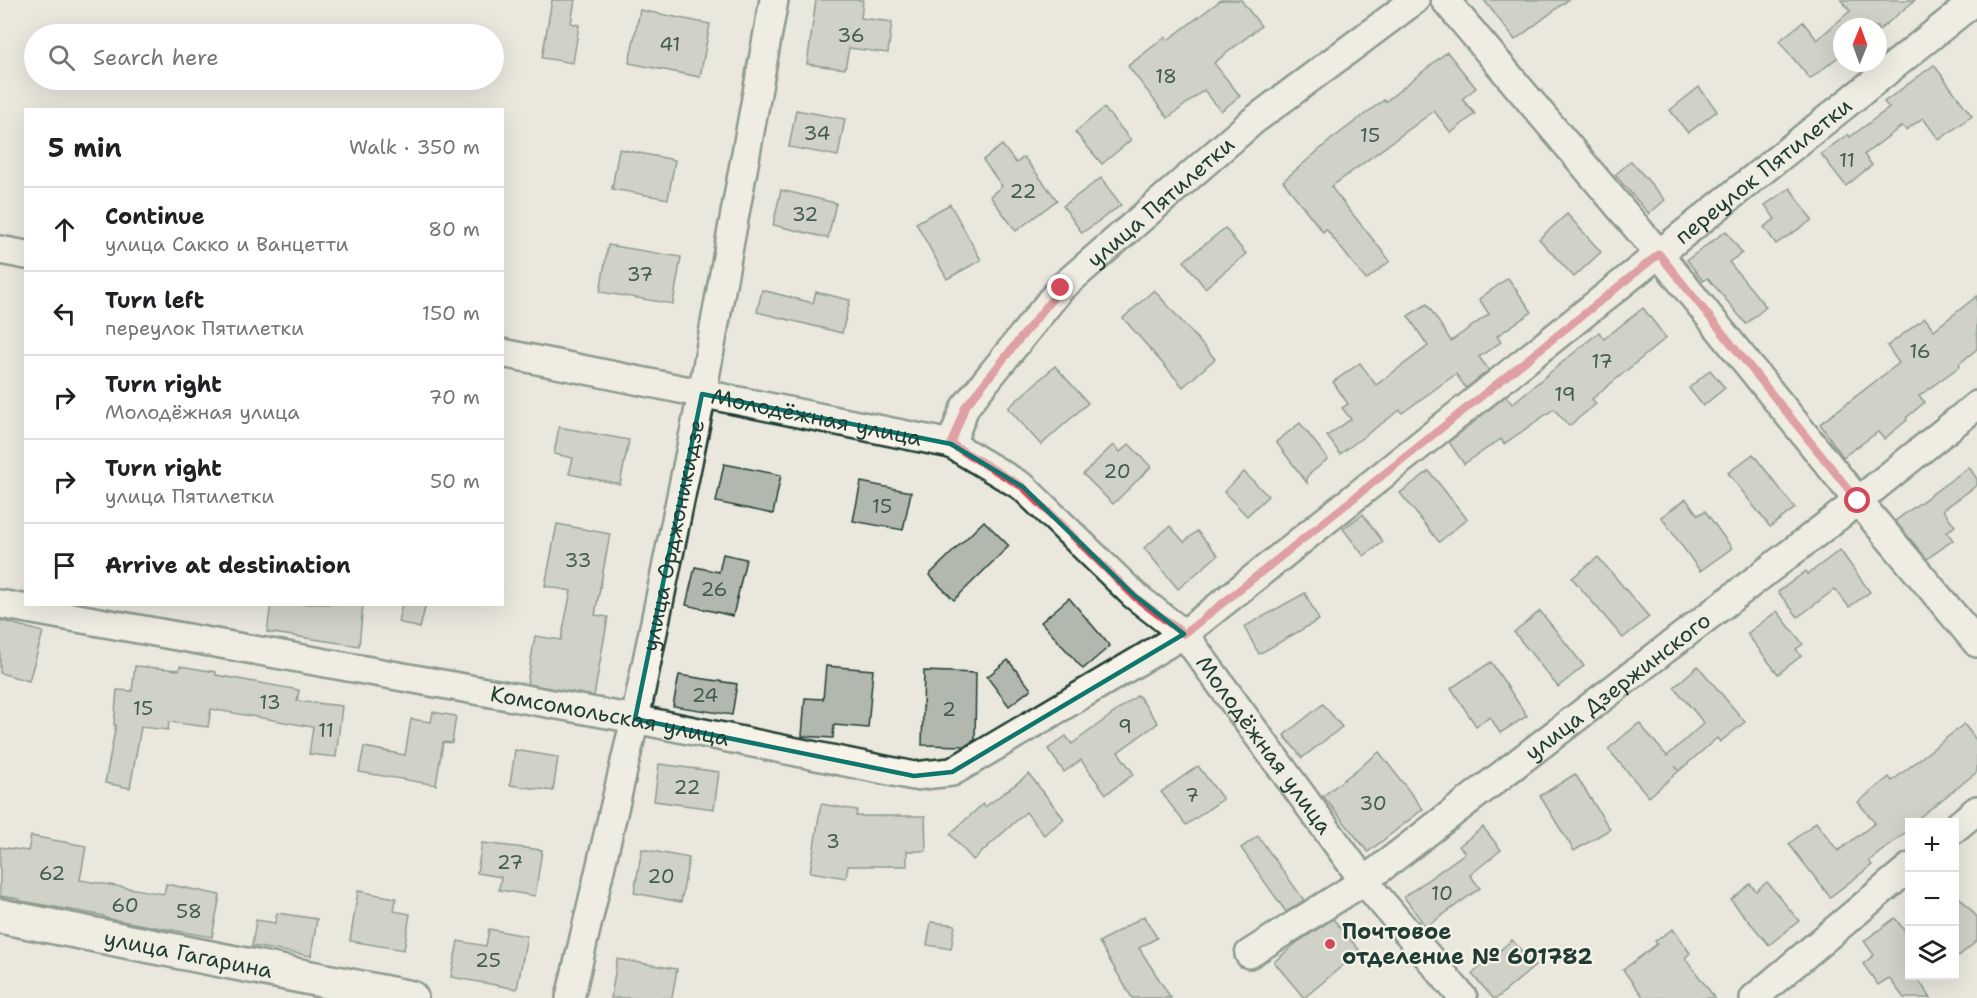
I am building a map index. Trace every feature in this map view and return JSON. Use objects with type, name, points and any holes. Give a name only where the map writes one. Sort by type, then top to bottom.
[{"type":"main road","name":"улица Гагарина","points":[[0,916],[411,998]]},
{"type":"street","name":"улица Орджоникидзе","points":[[570,998],[634,719],[702,394],[774,0]]},
{"type":"street","name":"улица Пятилетки","points":[[951,444],[965,407],[1061,288],[1253,121],[1414,0]]},
{"type":"street","points":[[1445,0],[1659,254],[1858,501],[1977,643]]},
{"type":"street","name":"переулок Пятилетки","points":[[1184,634],[1976,0]]},
{"type":"street","points":[[0,250],[24,255]]},
{"type":"street","name":"Молодёжная улица","points":[[504,353],[951,444],[1023,487],[1134,596],[1184,634],[1364,880],[1462,998]]},
{"type":"street","name":"улица Дзержинского","points":[[1249,954],[1364,880],[1858,501],[1977,405]]},
{"type":"street","name":"Комсомольская улица","points":[[0,604],[634,719],[915,776],[952,772],[1184,634]]},
{"type":"street","points":[[1959,825],[1977,810]]},
{"type":"street","points":[[1754,998],[1905,871]]},
{"type":"highlighted area","points":[[702,394],[951,444],[1023,487],[1134,595],[1184,634],[952,772],[914,776],[635,719]]},
{"type":"building","points":[[552,0],[575,0],[571,23],[579,25],[573,63],[542,58]]},
{"type":"building","points":[[816,0],[863,0],[861,18],[892,22],[888,53],[849,48],[845,69],[807,64]]},
{"type":"building","points":[[1221,0],[1241,0],[1261,26],[1214,63],[1240,96],[1221,111],[1204,90],[1168,118],[1128,66],[1165,37],[1168,40]]},
{"type":"building","points":[[1484,0],[1568,0],[1515,40]]},
{"type":"building","points":[[1841,0],[1915,0],[1887,23],[1887,18],[1842,18],[1850,11]]},
{"type":"building","points":[[640,10],[710,24],[700,77],[629,63]]},
{"type":"building","points":[[1803,22],[1817,40],[1833,26],[1833,61],[1810,79],[1779,41]]},
{"type":"building","points":[[1447,52],[1476,88],[1462,99],[1475,114],[1451,133],[1434,111],[1331,187],[1390,261],[1366,280],[1326,229],[1323,232],[1283,181],[1333,138],[1384,100],[1385,102]]},
{"type":"building","points":[[1934,65],[1972,116],[1939,140],[1923,118],[1906,130],[1902,126],[1864,155],[1872,165],[1846,186],[1821,154],[1848,134],[1850,137],[1889,108],[1884,102]]},
{"type":"building","points":[[1699,87],[1717,111],[1688,133],[1670,110]]},
{"type":"building","points":[[1104,108],[1131,140],[1102,164],[1075,132]]},
{"type":"building","points":[[796,110],[845,119],[838,156],[789,147]]},
{"type":"building","points":[[1002,145],[1016,163],[1024,157],[1057,200],[1016,231],[990,196],[1002,186],[983,160]]},
{"type":"building","points":[[619,149],[675,160],[668,199],[612,189]]},
{"type":"building","points":[[1631,161],[1665,200],[1649,214],[1615,175]]},
{"type":"building","points":[[1101,178],[1121,205],[1082,233],[1063,206]]},
{"type":"building","points":[[1790,188],[1812,220],[1776,244],[1764,227],[1775,219],[1765,205]]},
{"type":"building","points":[[781,190],[836,203],[828,238],[773,225]]},
{"type":"building","points":[[950,204],[981,260],[947,279],[916,223]]},
{"type":"building","points":[[1567,214],[1601,252],[1574,277],[1539,239]]},
{"type":"building","points":[[1225,228],[1246,254],[1205,288],[1184,261]]},
{"type":"building","points":[[1726,231],[1742,253],[1729,262],[1766,307],[1746,324],[1708,278],[1703,281],[1687,260]]},
{"type":"building","points":[[608,245],[681,257],[673,304],[600,292]]},
{"type":"building","points":[[1508,278],[1532,312],[1497,336],[1501,342],[1479,357],[1489,370],[1466,388],[1456,374],[1402,413],[1400,410],[1340,454],[1327,436],[1351,419],[1342,408],[1348,404],[1333,382],[1360,363],[1376,385],[1428,346],[1408,316],[1427,304],[1451,341],[1489,314],[1479,299]]},
{"type":"building","points":[[762,290],[813,303],[816,292],[850,300],[842,333],[757,312]]},
{"type":"building","points":[[1154,290],[1215,359],[1183,387],[1123,318]]},
{"type":"building","points":[[1977,296],[1977,349],[1959,364],[1960,366],[1919,396],[1925,402],[1884,439],[1878,432],[1843,457],[1820,424],[1899,363],[1887,346],[1925,318],[1934,330]]},
{"type":"building","points":[[1643,308],[1666,338],[1592,399],[1596,404],[1569,426],[1554,409],[1504,444],[1501,439],[1464,464],[1449,442],[1506,396],[1512,404],[1599,332],[1604,339]]},
{"type":"building","points":[[1055,366],[1088,403],[1041,445],[1008,408]]},
{"type":"building","points":[[1710,370],[1725,388],[1703,406],[1689,388]]},
{"type":"building","points":[[1300,423],[1328,459],[1307,476],[1307,483],[1276,442]]},
{"type":"building","points":[[559,427],[629,440],[620,484],[569,474],[573,458],[554,454]]},
{"type":"building","points":[[1129,444],[1151,467],[1113,504],[1083,474],[1113,445],[1120,452]]},
{"type":"building","points":[[1753,454],[1795,508],[1770,527],[1728,473]]},
{"type":"building","points":[[724,464],[781,475],[773,514],[716,502]]},
{"type":"building","points":[[1969,467],[1977,479],[1977,485],[1943,510],[1955,526],[1947,532],[1953,540],[1927,559],[1895,521]]},
{"type":"building","points":[[1429,471],[1467,519],[1439,542],[1400,493]]},
{"type":"building","points":[[1244,472],[1268,496],[1247,516],[1224,492]]},
{"type":"building","points":[[861,482],[911,492],[903,530],[853,521]]},
{"type":"building","points":[[1686,499],[1698,515],[1705,511],[1732,548],[1700,571],[1661,517]]},
{"type":"building","points":[[1363,514],[1383,542],[1364,556],[1343,529]]},
{"type":"building","points":[[984,521],[1009,546],[954,600],[929,575]]},
{"type":"building","points":[[557,524],[610,534],[595,615],[608,617],[594,696],[527,684],[535,636],[561,640],[571,591],[545,586]]},
{"type":"building","points":[[1170,526],[1184,542],[1197,531],[1218,555],[1178,589],[1144,548]]},
{"type":"building","points":[[1840,550],[1870,592],[1849,607],[1835,589],[1798,617],[1778,592],[1806,571],[1808,574]]},
{"type":"building","points":[[723,554],[746,559],[733,616],[686,605],[695,567],[719,572]]},
{"type":"building","points":[[1598,557],[1649,617],[1623,638],[1572,578]]},
{"type":"building","points":[[1305,593],[1319,620],[1259,654],[1244,627]]},
{"type":"building","points":[[1069,598],[1110,646],[1083,669],[1041,622]]},
{"type":"building","points":[[271,606],[363,606],[359,646],[267,632]]},
{"type":"building","points":[[402,606],[426,606],[420,628],[398,622]]},
{"type":"building","points":[[1540,611],[1584,666],[1558,687],[1514,632]]},
{"type":"building","points":[[1777,611],[1803,644],[1796,649],[1801,656],[1778,674],[1747,634]]},
{"type":"building","points":[[0,620],[43,632],[29,681],[0,673]]},
{"type":"building","points":[[1008,660],[1031,689],[1009,706],[987,677]]},
{"type":"building","points":[[1491,662],[1527,716],[1500,733],[1490,717],[1476,726],[1451,688]]},
{"type":"building","points":[[135,666],[179,670],[180,666],[216,672],[216,675],[299,690],[297,701],[342,706],[336,757],[309,754],[313,727],[211,709],[208,727],[169,722],[168,730],[141,727],[130,788],[105,783],[116,725],[114,725],[117,690],[132,691]]},
{"type":"building","points":[[826,666],[873,670],[868,728],[834,725],[833,738],[802,736],[805,698],[823,699]]},
{"type":"building","points":[[1698,666],[1745,722],[1720,742],[1717,738],[1649,797],[1608,749],[1639,723],[1667,756],[1704,723],[1674,687]]},
{"type":"building","points":[[924,671],[976,673],[975,740],[965,746],[922,745]]},
{"type":"building","points":[[679,675],[737,684],[732,715],[673,706]]},
{"type":"building","points":[[1138,695],[1158,723],[1118,752],[1134,774],[1106,794],[1081,760],[1064,772],[1048,749],[1066,736],[1072,744]]},
{"type":"building","points":[[1323,704],[1342,727],[1302,758],[1284,735]]},
{"type":"building","points":[[433,712],[456,716],[452,743],[443,742],[436,785],[359,772],[364,747],[405,755],[411,719],[431,722]]},
{"type":"building","points":[[1964,724],[1977,741],[1977,772],[1921,818],[1905,818],[1905,833],[1869,861],[1872,865],[1830,897],[1789,844],[1816,822],[1838,851],[1875,823],[1858,802],[1889,777],[1892,781]]},
{"type":"building","points":[[515,750],[558,757],[553,791],[510,785]]},
{"type":"building","points":[[1379,752],[1423,809],[1368,852],[1323,796]]},
{"type":"building","points":[[659,764],[719,772],[714,809],[654,801]]},
{"type":"building","points":[[1198,766],[1223,799],[1186,825],[1161,792]]},
{"type":"building","points":[[1029,774],[1064,819],[1044,835],[1026,812],[973,860],[950,834],[983,804],[985,807]]},
{"type":"building","points":[[1575,774],[1610,829],[1574,851],[1540,796]]},
{"type":"building","points":[[821,804],[857,810],[856,816],[925,816],[926,851],[907,851],[907,866],[848,866],[846,878],[810,872]]},
{"type":"building","points":[[1483,827],[1501,850],[1470,875],[1480,888],[1426,927],[1404,897],[1465,853],[1459,846]]},
{"type":"building","points":[[31,836],[86,846],[80,880],[164,894],[166,884],[220,895],[212,937],[104,918],[104,916],[0,896],[0,847],[28,851]]},
{"type":"building","points":[[1258,836],[1304,900],[1286,912],[1241,848]]},
{"type":"building","points":[[482,843],[542,850],[535,896],[499,890],[501,877],[477,873]]},
{"type":"building","points":[[642,849],[689,858],[681,902],[634,893]]},
{"type":"building","points":[[1767,882],[1799,921],[1769,945],[1731,900],[1750,884],[1756,891]]},
{"type":"building","points":[[358,891],[396,898],[394,911],[410,914],[404,950],[350,941]]},
{"type":"building","points":[[1959,897],[1977,917],[1977,941],[1959,956]]},
{"type":"building","points":[[277,913],[317,919],[311,956],[252,946],[256,920],[275,923]]},
{"type":"building","points":[[1144,916],[1157,938],[1139,948],[1171,998],[1132,998],[1099,942]]},
{"type":"building","points":[[1895,918],[1905,931],[1905,980],[1918,980],[1931,998],[1904,998],[1889,978],[1878,985],[1863,964],[1874,955],[1864,941]]},
{"type":"building","points":[[1333,919],[1360,951],[1304,998],[1274,962],[1296,943]]},
{"type":"building","points":[[931,922],[955,925],[951,949],[927,945]]},
{"type":"building","points":[[489,929],[527,936],[517,989],[451,977],[458,941],[486,946]]},
{"type":"building","points":[[1673,929],[1690,953],[1685,958],[1715,998],[1644,998],[1623,970],[1657,944],[1655,941]]},
{"type":"building","points":[[1512,940],[1535,966],[1497,998],[1493,998],[1472,974]]},
{"type":"building","points":[[617,959],[677,969],[672,998],[611,998]]},
{"type":"place","name":"Почтовое отделение № 601782","points":[[1330,944]]},
{"type":"route","points":[[1061,288],[965,407],[951,444],[1023,487],[1134,596],[1184,634],[1659,254],[1858,501]]}]
